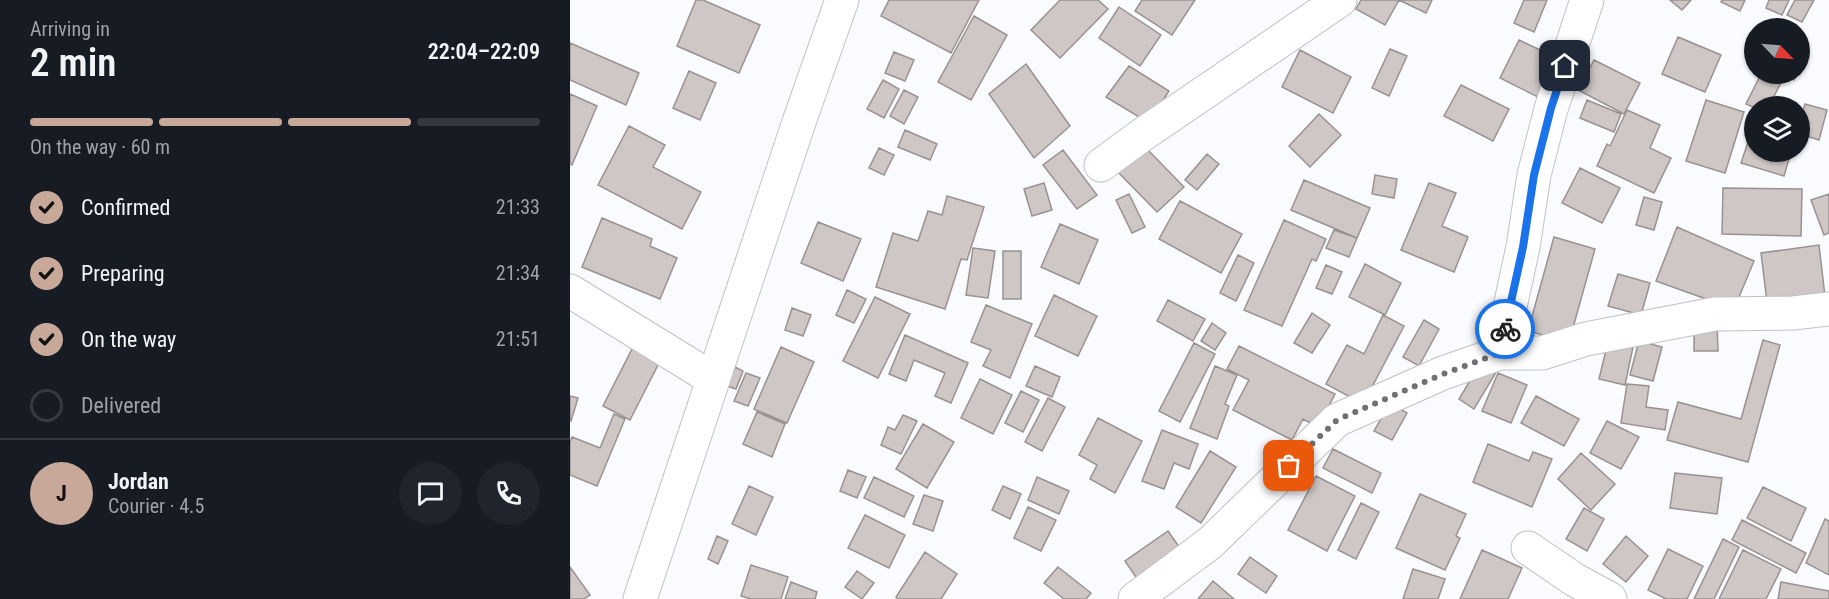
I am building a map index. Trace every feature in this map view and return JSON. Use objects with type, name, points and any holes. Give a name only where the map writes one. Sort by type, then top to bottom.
[{"type":"street","points":[[640,599],[842,0]]},
{"type":"street","points":[[1101,165],[1340,0]]},
{"type":"street","points":[[1500,353],[1523,247],[1534,175],[1551,108],[1587,0]]},
{"type":"street","points":[[570,291],[713,379]]},
{"type":"street","points":[[1135,599],[1210,543],[1337,420],[1443,374],[1500,353],[1542,353],[1586,339],[1715,314],[1793,313],[1829,309]]},
{"type":"street","points":[[1528,548],[1575,580],[1610,599]]},
{"type":"building","points":[[696,0],[703,0],[760,25],[739,73],[677,46]]},
{"type":"building","points":[[889,0],[979,0],[951,53],[881,16]]},
{"type":"building","points":[[1060,0],[1098,0],[1108,9],[1060,58],[1031,30]]},
{"type":"building","points":[[1142,0],[1195,0],[1172,35],[1135,11]]},
{"type":"building","points":[[1361,0],[1399,0],[1385,25],[1356,9]]},
{"type":"building","points":[[1399,0],[1432,0],[1426,13]]},
{"type":"building","points":[[1524,0],[1547,0],[1534,32],[1514,23]]},
{"type":"building","points":[[1670,0],[1691,0],[1682,10]]},
{"type":"building","points":[[1722,0],[1745,0],[1740,11],[1721,2]]},
{"type":"building","points":[[1769,0],[1789,0],[1782,15],[1766,8]]},
{"type":"building","points":[[1795,0],[1814,0],[1804,18],[1793,18],[1787,15]]},
{"type":"building","points":[[1119,7],[1161,35],[1140,66],[1099,38]]},
{"type":"building","points":[[974,16],[1007,35],[971,100],[938,82]]},
{"type":"building","points":[[1678,37],[1721,55],[1705,92],[1662,74]]},
{"type":"building","points":[[1519,40],[1557,58],[1550,103],[1500,78]]},
{"type":"building","points":[[570,43],[639,73],[626,105],[570,80]]},
{"type":"building","points":[[1390,49],[1407,56],[1389,96],[1372,88]]},
{"type":"building","points":[[1300,50],[1351,77],[1333,113],[1282,87]]},
{"type":"building","points":[[894,52],[914,60],[905,81],[885,73]]},
{"type":"building","points":[[1594,60],[1640,83],[1624,114],[1578,90]]},
{"type":"building","points":[[1026,64],[1070,126],[1034,158],[989,94]]},
{"type":"building","points":[[1129,66],[1169,91],[1149,123],[1106,97]]},
{"type":"building","points":[[689,71],[716,83],[700,120],[673,108]]},
{"type":"building","points":[[883,80],[899,89],[884,118],[867,109]]},
{"type":"building","points":[[1756,84],[1780,84],[1774,96],[1750,96]]},
{"type":"building","points":[[1461,85],[1509,109],[1493,141],[1444,116]]},
{"type":"building","points":[[904,90],[918,97],[904,124],[890,116]]},
{"type":"building","points":[[570,94],[597,106],[572,165],[570,164]]},
{"type":"building","points":[[1587,100],[1621,114],[1614,132],[1580,118]]},
{"type":"building","points":[[1706,100],[1744,112],[1725,173],[1686,161]]},
{"type":"building","points":[[1810,105],[1827,110],[1819,140],[1810,137]]},
{"type":"building","points":[[1627,110],[1660,125],[1650,148],[1671,158],[1654,193],[1597,166],[1607,144],[1610,146]]},
{"type":"building","points":[[1319,114],[1341,135],[1310,167],[1289,146]]},
{"type":"building","points":[[629,126],[665,145],[653,167],[701,192],[682,229],[598,185]]},
{"type":"building","points":[[905,130],[937,144],[930,160],[898,147]]},
{"type":"building","points":[[1143,145],[1184,187],[1157,212],[1116,170]]},
{"type":"building","points":[[879,148],[894,155],[884,175],[869,168]]},
{"type":"building","points":[[1063,150],[1097,195],[1077,209],[1043,165]]},
{"type":"building","points":[[1207,154],[1219,164],[1197,190],[1185,180]]},
{"type":"building","points":[[1744,154],[1744,162],[1788,162],[1784,176],[1741,163]]},
{"type":"building","points":[[1580,168],[1620,188],[1602,223],[1562,203]]},
{"type":"building","points":[[1375,175],[1397,179],[1394,198],[1372,194]]},
{"type":"building","points":[[1304,180],[1370,208],[1357,238],[1291,210]]},
{"type":"building","points":[[1044,183],[1052,210],[1032,216],[1024,189]]},
{"type":"building","points":[[1429,183],[1456,193],[1442,226],[1468,237],[1454,272],[1401,250]]},
{"type":"building","points":[[1723,188],[1802,189],[1801,236],[1722,234]]},
{"type":"building","points":[[1129,194],[1145,227],[1132,233],[1116,200]]},
{"type":"building","points":[[1829,194],[1829,233],[1824,235],[1811,200]]},
{"type":"building","points":[[947,196],[984,207],[967,260],[961,259],[945,309],[876,287],[893,233],[918,241],[928,211],[942,215]]},
{"type":"building","points":[[1644,197],[1662,202],[1654,230],[1636,225]]},
{"type":"building","points":[[1180,201],[1242,234],[1221,273],[1159,239]]},
{"type":"building","points":[[602,218],[652,239],[650,246],[677,258],[660,299],[582,267]]},
{"type":"building","points":[[1284,220],[1326,239],[1316,261],[1312,259],[1282,326],[1244,310]]},
{"type":"building","points":[[818,222],[861,239],[843,281],[801,263]]},
{"type":"building","points":[[1060,224],[1098,240],[1079,284],[1041,267]]},
{"type":"building","points":[[1677,227],[1754,261],[1734,309],[1656,281]]},
{"type":"building","points":[[1334,230],[1357,238],[1349,257],[1326,248]]},
{"type":"building","points":[[1554,237],[1595,249],[1569,342],[1528,331]]},
{"type":"building","points":[[1819,245],[1825,296],[1767,302],[1761,253]]},
{"type":"building","points":[[973,248],[995,251],[988,298],[966,295]]},
{"type":"building","points":[[1003,251],[1021,251],[1021,299],[1003,299]]},
{"type":"building","points":[[1238,255],[1254,263],[1236,301],[1220,293]]},
{"type":"building","points":[[1365,264],[1401,283],[1385,315],[1349,297]]},
{"type":"building","points":[[1326,265],[1342,272],[1332,294],[1316,288]]},
{"type":"building","points":[[1618,274],[1650,283],[1641,315],[1608,306]]},
{"type":"building","points":[[847,290],[866,299],[854,323],[836,315]]},
{"type":"building","points":[[1054,295],[1097,316],[1078,356],[1035,336]]},
{"type":"building","points":[[875,297],[910,314],[878,378],[843,361]]},
{"type":"building","points":[[1168,300],[1205,319],[1193,341],[1157,321]]},
{"type":"building","points":[[986,305],[1032,324],[1010,378],[983,366],[991,350],[971,342]]},
{"type":"building","points":[[792,308],[811,315],[803,336],[785,330]]},
{"type":"building","points":[[1312,313],[1330,325],[1312,353],[1294,343]]},
{"type":"building","points":[[1383,315],[1404,326],[1363,404],[1326,384],[1347,345],[1364,354]]},
{"type":"building","points":[[1424,320],[1439,329],[1419,366],[1403,357]]},
{"type":"building","points":[[1694,322],[1717,322],[1718,351],[1694,351]]},
{"type":"building","points":[[1212,323],[1226,333],[1215,350],[1201,341]]},
{"type":"building","points":[[905,335],[968,363],[951,403],[935,396],[945,373],[914,360],[906,381],[889,374]]},
{"type":"building","points":[[1763,340],[1780,345],[1748,462],[1667,440],[1678,402],[1741,419]]},
{"type":"building","points":[[1639,341],[1662,347],[1653,381],[1630,375]]},
{"type":"building","points":[[1608,342],[1633,347],[1625,385],[1599,379]]},
{"type":"building","points":[[1194,343],[1215,354],[1180,422],[1159,411]]},
{"type":"building","points":[[1239,346],[1335,394],[1318,427],[1303,419],[1292,440],[1233,410],[1249,380],[1227,369]]},
{"type":"building","points":[[633,347],[660,361],[630,420],[603,406]]},
{"type":"building","points":[[781,347],[814,362],[787,423],[754,409]]},
{"type":"building","points":[[1483,359],[1498,369],[1474,409],[1459,399]]},
{"type":"building","points":[[1035,366],[1060,377],[1052,397],[1026,386]]},
{"type":"building","points":[[1215,366],[1237,375],[1225,404],[1229,406],[1217,439],[1190,428]]},
{"type":"building","points":[[735,367],[743,371],[736,389],[727,386]]},
{"type":"building","points":[[746,373],[760,378],[748,406],[734,401]]},
{"type":"building","points":[[1498,373],[1527,385],[1511,423],[1482,411]]},
{"type":"building","points":[[980,379],[1012,395],[993,434],[961,418]]},
{"type":"building","points":[[1627,384],[1649,386],[1646,407],[1668,410],[1665,430],[1621,423]]},
{"type":"building","points":[[1021,391],[1039,400],[1023,432],[1005,423]]},
{"type":"building","points":[[570,396],[578,398],[571,421],[570,420]]},
{"type":"building","points":[[1536,396],[1579,419],[1564,446],[1521,423]]},
{"type":"building","points":[[1048,398],[1065,407],[1042,451],[1025,442]]},
{"type":"building","points":[[1390,403],[1407,413],[1392,440],[1374,431]]},
{"type":"building","points":[[757,412],[785,424],[772,457],[743,444]]},
{"type":"building","points":[[614,414],[625,419],[597,486],[570,475],[572,437],[600,448]]},
{"type":"building","points":[[903,415],[917,421],[901,454],[881,445],[888,427],[895,430]]},
{"type":"building","points":[[1098,418],[1142,441],[1115,493],[1090,479],[1097,465],[1079,455]]},
{"type":"building","points":[[1607,421],[1639,437],[1621,469],[1590,453]]},
{"type":"building","points":[[923,424],[954,442],[927,488],[896,469]]},
{"type":"building","points":[[1162,430],[1198,444],[1189,469],[1174,463],[1164,489],[1142,481]]},
{"type":"building","points":[[1488,444],[1529,461],[1533,452],[1552,459],[1532,507],[1473,482]]},
{"type":"building","points":[[1333,449],[1381,473],[1372,493],[1323,468]]},
{"type":"building","points":[[1210,451],[1236,467],[1201,523],[1176,507]]},
{"type":"building","points":[[1581,453],[1615,484],[1591,510],[1558,479]]},
{"type":"building","points":[[848,470],[866,477],[857,498],[840,491]]},
{"type":"building","points":[[1675,473],[1722,478],[1717,514],[1670,508]]},
{"type":"building","points":[[1316,476],[1355,496],[1327,551],[1288,530]]},
{"type":"building","points":[[874,477],[914,496],[904,517],[864,498]]},
{"type":"building","points":[[1037,477],[1069,491],[1059,514],[1028,500]]},
{"type":"building","points":[[749,486],[773,497],[756,535],[732,524]]},
{"type":"building","points":[[1003,486],[1021,494],[1010,519],[992,510]]},
{"type":"building","points":[[1763,487],[1806,508],[1791,541],[1747,518]]},
{"type":"building","points":[[1420,494],[1466,514],[1456,536],[1460,538],[1445,570],[1396,548]]},
{"type":"building","points":[[924,495],[943,501],[933,531],[913,524]]},
{"type":"building","points":[[1361,503],[1379,512],[1356,559],[1338,550]]},
{"type":"building","points":[[1028,507],[1056,520],[1041,551],[1014,538]]},
{"type":"building","points":[[1584,508],[1604,519],[1587,551],[1566,539]]},
{"type":"building","points":[[865,515],[905,535],[889,568],[848,548]]},
{"type":"building","points":[[1825,519],[1829,521],[1829,575],[1806,563]]},
{"type":"building","points":[[1742,520],[1806,553],[1796,573],[1732,540]]},
{"type":"building","points":[[1168,531],[1187,558],[1144,589],[1125,561]]},
{"type":"building","points":[[717,536],[728,541],[718,564],[708,559]]},
{"type":"building","points":[[1626,536],[1648,556],[1626,582],[1603,564]]},
{"type":"building","points":[[1723,539],[1739,547],[1714,599],[1694,599]]},
{"type":"building","points":[[1668,549],[1703,566],[1687,599],[1666,599],[1648,590]]},
{"type":"building","points":[[1482,550],[1522,568],[1508,599],[1460,599]]},
{"type":"building","points":[[1743,550],[1781,569],[1766,599],[1719,599]]},
{"type":"building","points":[[925,552],[957,574],[941,599],[899,599],[896,597]]},
{"type":"building","points":[[1250,557],[1277,576],[1266,593],[1238,574]]},
{"type":"building","points":[[751,565],[788,577],[781,599],[751,599],[741,596]]},
{"type":"building","points":[[570,567],[590,595],[584,599],[570,599]]},
{"type":"building","points":[[1058,567],[1091,593],[1086,599],[1064,599],[1044,583]]},
{"type":"building","points":[[1413,569],[1445,579],[1438,599],[1403,599]]},
{"type":"building","points":[[857,571],[874,583],[862,599],[845,587]]},
{"type":"building","points":[[1213,581],[1234,599],[1198,599]]},
{"type":"building","points":[[791,582],[817,592],[815,599],[785,599]]},
{"type":"building","points":[[1781,582],[1829,591],[1829,599],[1778,599]]},
{"type":"way so far","points":[[1289,466],[1337,420],[1412,386],[1500,353],[1505,329]]},
{"type":"route","points":[[1505,329],[1523,247],[1534,175],[1551,108],[1565,66]]}]
